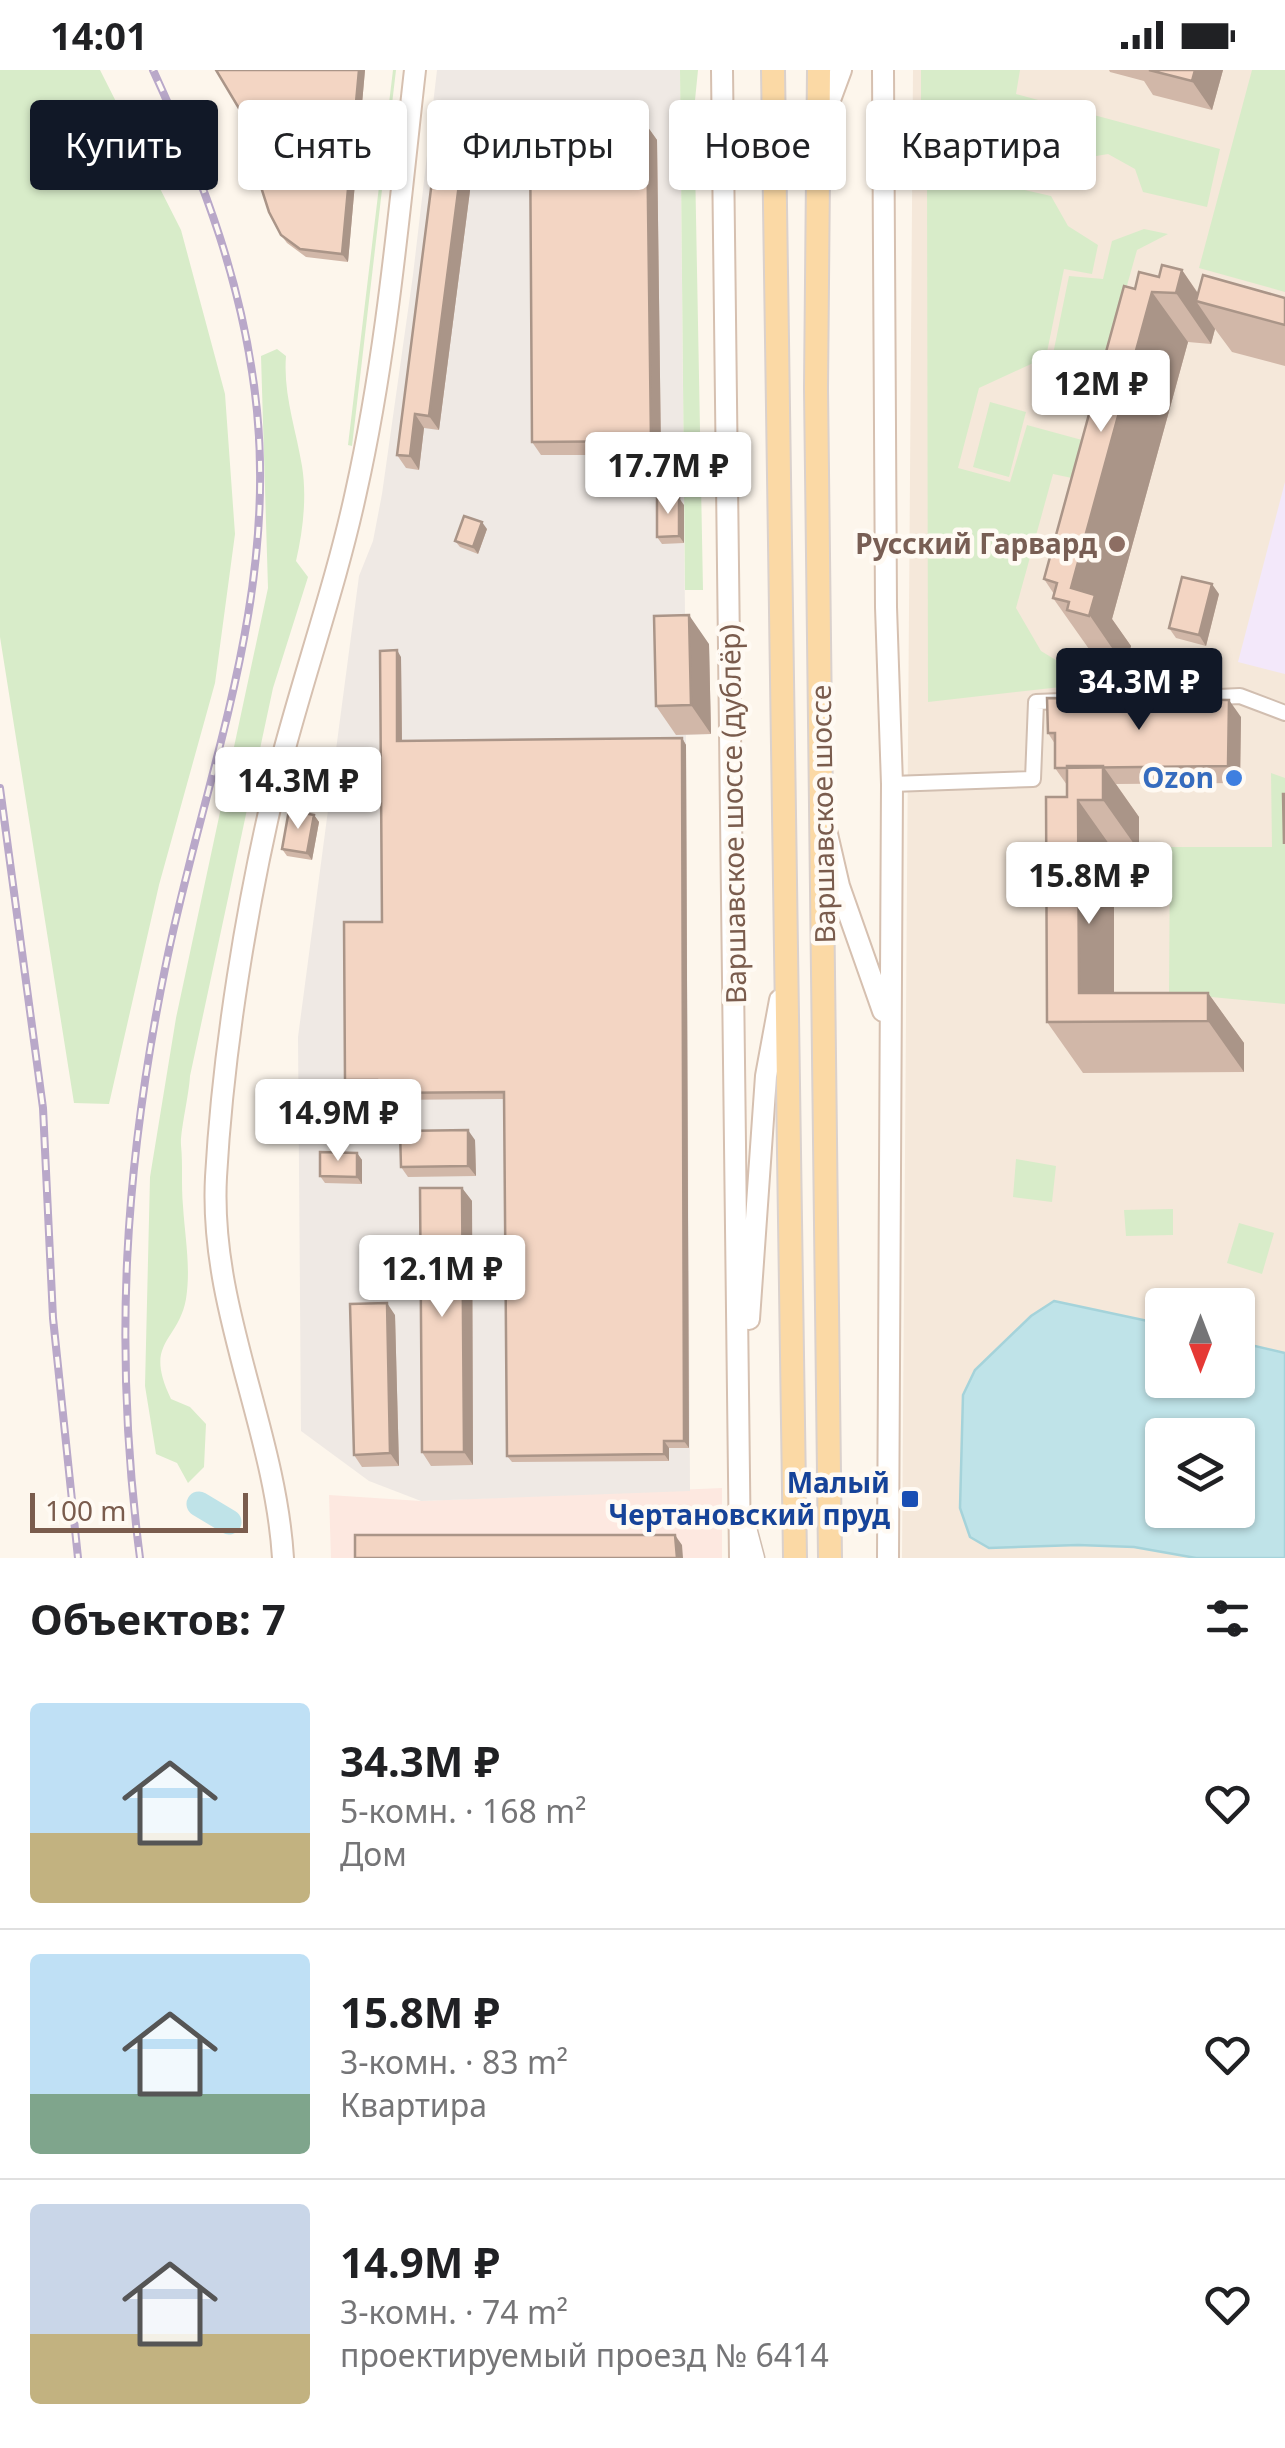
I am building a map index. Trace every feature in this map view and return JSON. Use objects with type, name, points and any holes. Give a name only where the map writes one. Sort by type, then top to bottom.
[{"type":"main road","points":[[282,1558],[266,1444],[236,1345],[221,1266],[216,1182],[221,1116],[273,798],[334,581],[374,402],[415,70]]},
{"type":"main road","name":"Варшавское шоссе (дублёр)","points":[[722,70],[740,1558]]},
{"type":"main road","name":"Варшавское шоссе","points":[[773,70],[795,1558]]},
{"type":"main road","name":"Варшавское шоссе","points":[[817,100],[818,70]]},
{"type":"main road","points":[[830,100],[841,70]]},
{"type":"main road","points":[[883,70],[886,607],[892,784],[888,1558]]},
{"type":"main road","name":"Варшавское шоссе","points":[[816,190],[830,1558]]},
{"type":"main road","points":[[824,817],[839,886],[880,992],[892,1057]]},
{"type":"main road","points":[[738,1436],[766,1076],[786,971]]},
{"type":"street","points":[[1138,700],[1240,696],[1285,713]]},
{"type":"street","points":[[892,784],[1032,779],[1036,702],[1072,701]]},
{"type":"street","points":[[740,1484],[755,1558]]},
{"type":"street","points":[[875,1558],[888,1484]]},
{"type":"shaded area","points":[[437,70],[680,70],[680,100],[669,100],[669,190],[681,190],[685,616],[687,644],[709,644],[711,734],[686,735],[690,1491],[421,1501],[369,1481],[301,1431],[298,1037],[359,576],[373,541],[382,494],[427,155],[427,190],[649,190],[649,100],[433,100]]},
{"type":"shaded area","points":[[913,70],[1285,70],[1285,1558],[902,1558],[912,190],[1096,190],[1096,100],[913,100]]},
{"type":"shaded area","points":[[1285,482],[1285,674],[1238,662]]},
{"type":"shaded area","points":[[722,1488],[722,1558],[331,1558],[329,1495],[421,1501]]},
{"type":"green space","points":[[0,70],[100,70],[115,100],[30,100],[30,190],[161,190],[181,230],[225,394],[235,534],[215,683],[159,885],[109,1104],[74,1103],[0,637]]},
{"type":"green space","points":[[393,70],[396,70],[392,100],[389,100]]},
{"type":"green space","points":[[680,70],[698,70],[695,100],[680,100]]},
{"type":"green space","points":[[921,70],[1020,70],[1016,94],[1038,100],[921,100]]},
{"type":"green space","points":[[1252,70],[1285,70],[1285,292],[1199,268]]},
{"type":"green space","points":[[1096,116],[1220,149],[1207,207],[1143,192],[1135,169],[1108,154],[1096,156]]},
{"type":"green space","points":[[379,190],[382,190],[352,446],[348,445]]},
{"type":"green space","points":[[681,190],[696,190],[703,590],[685,590]]},
{"type":"green space","points":[[927,190],[1024,190],[1051,196],[1068,226],[1098,245],[1092,274],[1064,269],[1046,357],[979,388],[958,468],[1010,482],[1027,425],[1082,440],[1072,478],[1053,474],[1016,608],[1041,651],[1079,674],[1079,685],[928,702]]},
{"type":"green space","points":[[1144,229],[1168,234],[1137,250],[1102,374],[1052,359],[1069,276],[1103,279],[1112,241]]},
{"type":"green space","points":[[277,349],[286,356],[288,398],[303,478],[304,514],[296,561],[308,577],[273,688],[190,1076],[182,1131],[186,1299],[161,1353],[160,1365],[171,1399],[190,1407],[206,1424],[204,1467],[188,1483],[177,1463],[156,1454],[145,1386],[150,1177],[176,1018],[268,588],[261,356]]},
{"type":"green space","points":[[990,402],[1026,412],[1009,477],[973,467]]},
{"type":"green space","points":[[1271,773],[1285,778],[1285,1004],[1169,993],[1170,847],[1272,847]]},
{"type":"green space","points":[[1016,1159],[1056,1166],[1052,1202],[1013,1197]]},
{"type":"green space","points":[[1173,1209],[1173,1235],[1126,1236],[1124,1210]]},
{"type":"green space","points":[[1239,1223],[1274,1233],[1262,1274],[1227,1263]]},
{"type":"water","name":"Малый Чертановский пруд","points":[[1054,1301],[1145,1320],[1145,1398],[1255,1398],[1255,1346],[1285,1353],[1285,1558],[1196,1558],[1134,1547],[1078,1545],[989,1548],[970,1537],[960,1508],[963,1395],[975,1370],[1031,1316]]},
{"type":"building","points":[[216,70],[359,70],[356,100],[238,100],[238,107]]},
{"type":"building","points":[[1149,70],[1195,70],[1192,81]]},
{"type":"building","points":[[262,190],[348,190],[342,254],[300,249],[281,235]]},
{"type":"building","points":[[431,190],[458,190],[429,416],[415,414],[410,456],[397,455]]},
{"type":"building","points":[[530,190],[648,190],[651,441],[532,442]]},
{"type":"building","points":[[1162,265],[1182,270],[1176,293],[1152,292],[1071,588],[1095,595],[1089,616],[1067,610],[1069,602],[1053,598],[1057,583],[1044,579],[1124,286],[1135,289],[1139,272],[1159,277]]},
{"type":"building","points":[[1203,275],[1285,298],[1285,325],[1196,301]]},
{"type":"building","points":[[679,498],[679,536],[657,537],[657,499]]},
{"type":"building","points":[[464,516],[482,522],[473,547],[455,541]]},
{"type":"building","points":[[1182,577],[1212,584],[1199,635],[1169,628]]},
{"type":"building","points":[[689,615],[691,705],[656,706],[654,616]]},
{"type":"building","points":[[397,650],[397,741],[682,738],[684,1441],[664,1441],[664,1454],[507,1456],[504,1092],[377,1093],[377,1080],[345,1080],[344,922],[382,922],[380,651]]},
{"type":"building","points":[[1047,698],[1229,700],[1228,766],[1055,768],[1055,733],[1048,733]]},
{"type":"building","points":[[1067,766],[1103,766],[1103,800],[1078,800],[1079,993],[1208,993],[1208,1021],[1047,1022],[1046,797],[1067,797]]},
{"type":"building","points":[[289,810],[314,815],[307,853],[282,849]]},
{"type":"building","points":[[468,1130],[468,1166],[401,1167],[400,1131]]},
{"type":"building","points":[[320,1152],[357,1153],[357,1177],[320,1176]]},
{"type":"building","points":[[420,1188],[462,1188],[464,1452],[422,1452]]},
{"type":"building","points":[[387,1303],[390,1453],[354,1455],[350,1304]]},
{"type":"building","points":[[355,1535],[675,1535],[677,1558],[355,1558]]},
{"type":"waterway","points":[[199,1504],[229,1522]]},
{"type":"railway","points":[[140,1558],[125,1331],[132,1184],[152,1035],[167,959],[247,621],[260,483],[251,366],[232,279],[205,195],[153,70]]},
{"type":"railway","points":[[0,788],[43,1108],[53,1318],[78,1558]]},
{"type":"place","name":"Русский Гарвард","points":[[1117,544]]},
{"type":"place","name":"Ozon","points":[[1234,778]]},
{"type":"place","name":"Малый Чертановский пруд","points":[[910,1499]]}]
